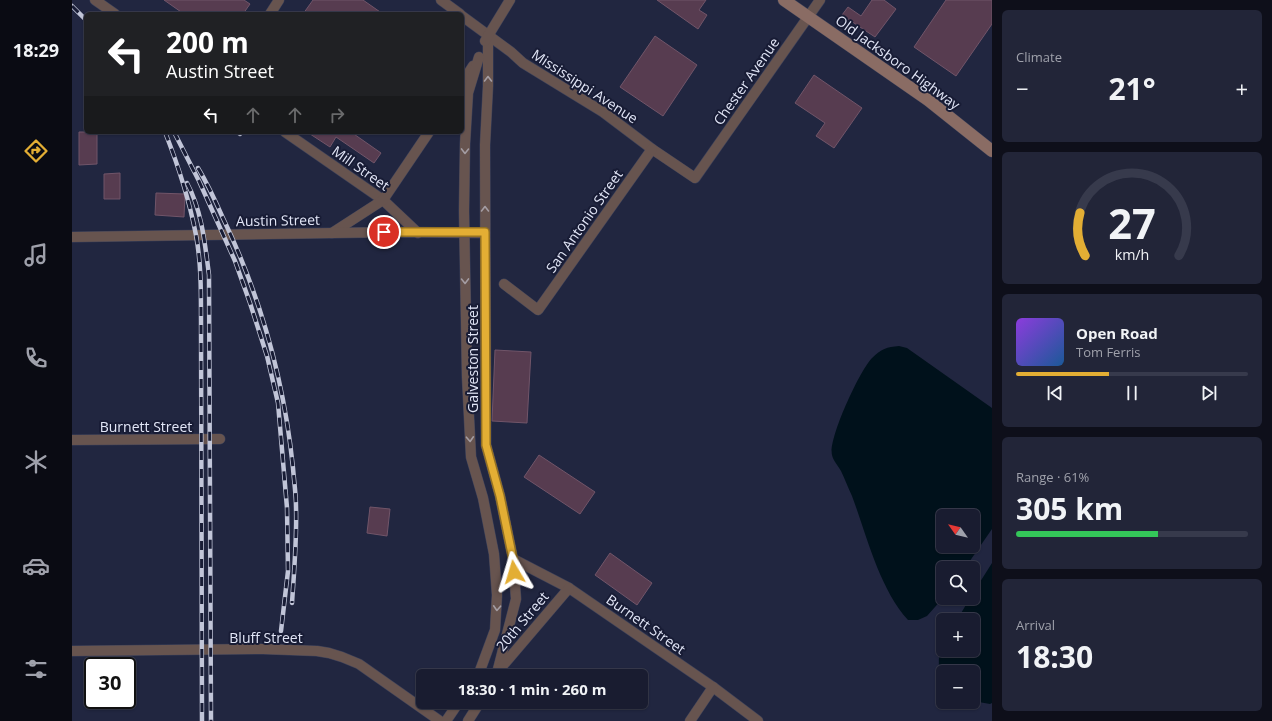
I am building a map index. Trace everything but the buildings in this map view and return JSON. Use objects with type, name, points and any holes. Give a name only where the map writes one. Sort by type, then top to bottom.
[{"type":"main road","name":"Old Jacksboro Highway","points":[[784,0],[928,100],[992,151]]},
{"type":"street","points":[[95,0],[112,12]]},
{"type":"street","points":[[271,12],[279,0]]},
{"type":"street","name":"Mississippi Avenue","points":[[441,0],[457,12]]},
{"type":"street","name":"Galveston Street","points":[[481,669],[496,630],[497,595],[494,554],[483,498],[471,457],[467,377],[465,144],[468,93],[484,42],[510,0]]},
{"type":"street","name":"Chester Avenue","points":[[695,178],[820,0]]},
{"type":"street","name":"Mississippi Avenue","points":[[464,17],[511,52],[523,63],[603,112],[652,149],[695,178]]},
{"type":"street","name":"Galveston Street","points":[[488,35],[488,86],[485,145],[486,445],[500,496],[513,559],[516,599],[497,669]]},
{"type":"street","name":"Galveston Street","points":[[464,80],[479,58]]},
{"type":"street","name":"Mill Street","points":[[287,134],[383,200],[418,232]]},
{"type":"street","points":[[332,233],[383,200],[428,134]]},
{"type":"street","name":"San Antonio Street","points":[[504,284],[538,310],[652,149]]},
{"type":"street","name":"Austin Street","points":[[72,237],[485,232]]},
{"type":"street","name":"Burnett Street","points":[[72,440],[220,439]]},
{"type":"street","name":"Burnett Street","points":[[513,559],[569,588],[713,687],[758,721]]},
{"type":"street","name":"20th Street","points":[[500,669],[569,588]]},
{"type":"street","name":"Bluff Street","points":[[72,651],[263,650],[317,651],[329,653],[359,664],[440,721]]},
{"type":"street","points":[[690,721],[713,687]]},
{"type":"street","points":[[446,721],[454,709]]},
{"type":"street","points":[[468,721],[476,709]]},
{"type":"water","points":[[899,346],[907,348],[992,408],[992,529],[980,546],[980,509],[936,509],[936,553],[975,553],[970,561],[936,561],[937,605],[927,616],[918,620],[908,620],[889,593],[881,577],[852,496],[832,455],[832,447],[840,420],[860,376],[878,352]]},
{"type":"water","points":[[992,563],[992,703],[990,704],[980,702],[980,665],[939,665],[939,657],[980,657],[980,613],[961,613],[966,605],[980,605],[980,582]]},
{"type":"railway","points":[[72,6],[84,18]]},
{"type":"railway","points":[[166,134],[187,195],[198,245],[200,266],[202,721]]},
{"type":"railway","points":[[175,134],[199,181],[235,261],[267,356],[278,403],[287,508],[288,571],[281,631]]},
{"type":"railway","points":[[198,168],[217,204],[248,276],[259,307],[277,370],[289,435],[296,497],[296,543],[292,603]]},
{"type":"railway","points":[[187,183],[199,216],[209,275],[211,721]]},
{"type":"route","points":[[384,232],[485,232],[486,445],[500,496],[513,559],[514,572]]}]
